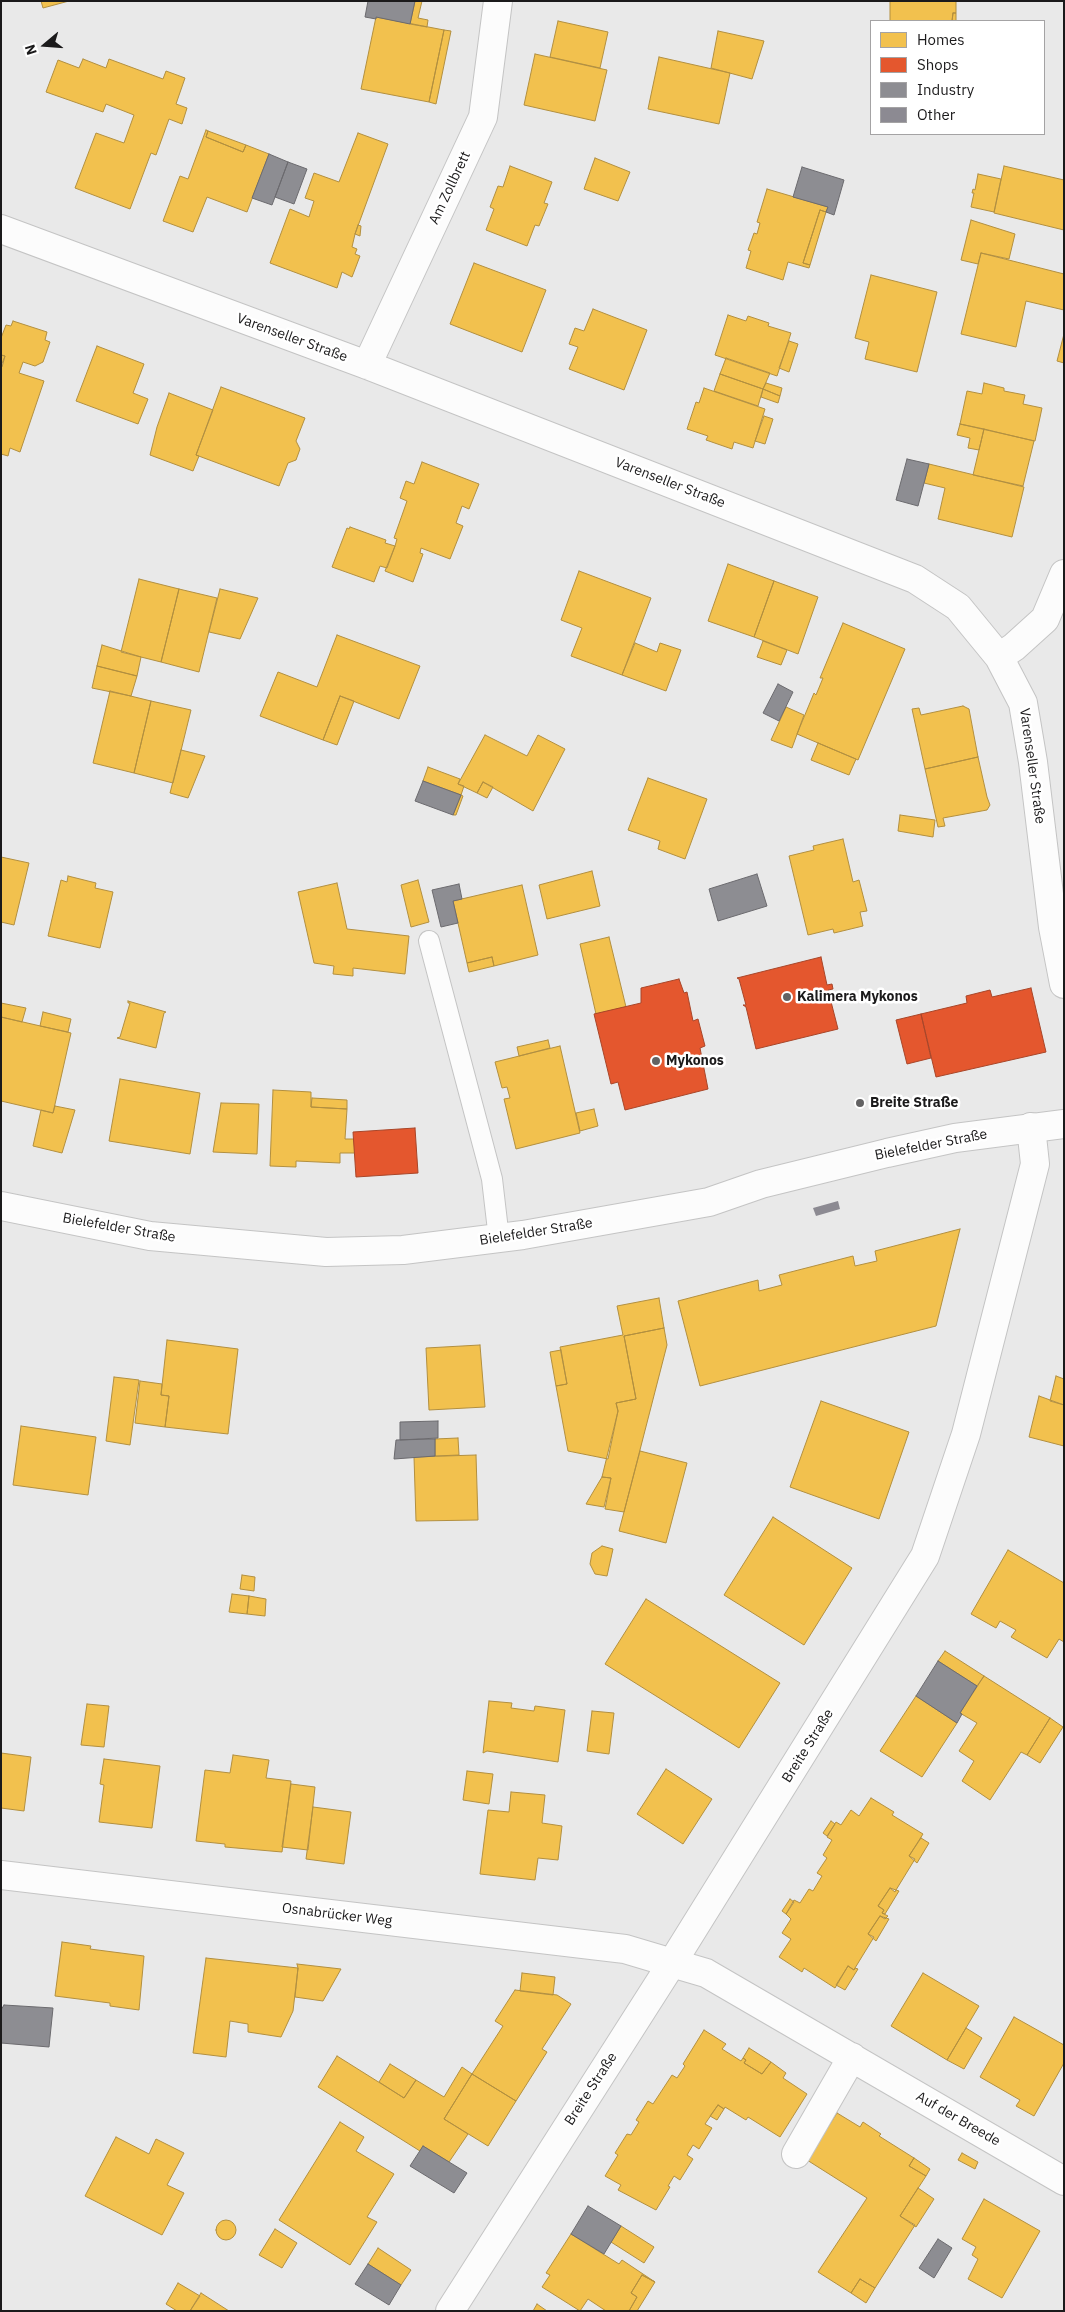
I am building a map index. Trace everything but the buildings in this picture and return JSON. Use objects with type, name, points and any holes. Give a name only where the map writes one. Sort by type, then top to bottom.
[{"type":"street","name":"Am Zollbrett","points":[[367,365],[483,117],[498,1]]},
{"type":"street","name":"Varenseller Straße","points":[[1,229],[367,365],[915,579],[958,607],[999,657],[1023,703],[1033,762],[1053,927],[1064,984]]},
{"type":"street","points":[[999,657],[1014,647],[1045,619],[1064,574]]},
{"type":"street","name":"Bielefelder Straße","points":[[1,1206],[150,1236],[326,1252],[404,1250],[499,1239],[709,1202],[761,1184],[955,1138],[1064,1124]]},
{"type":"street","name":"Breite Straße","points":[[450,2311],[672,1962],[926,1556],[966,1434],[1035,1164],[1031,1127]]},
{"type":"street","name":"Osnabrücker Weg","points":[[1,1875],[625,1949],[672,1962]]},
{"type":"street","name":"Auf der Breede","points":[[672,1962],[706,1972],[1064,2181]]},
{"type":"street","points":[[796,2154],[852,2057]]},
{"type":"lane","points":[[428,942],[492,1179],[499,1239]]},
{"type":"place","name":"Kalimera Mykonos","points":[[787,997]]},
{"type":"place","name":"Mykonos","points":[[656,1061]]},
{"type":"place","name":"Breite Straße","points":[[860,1103]]}]
